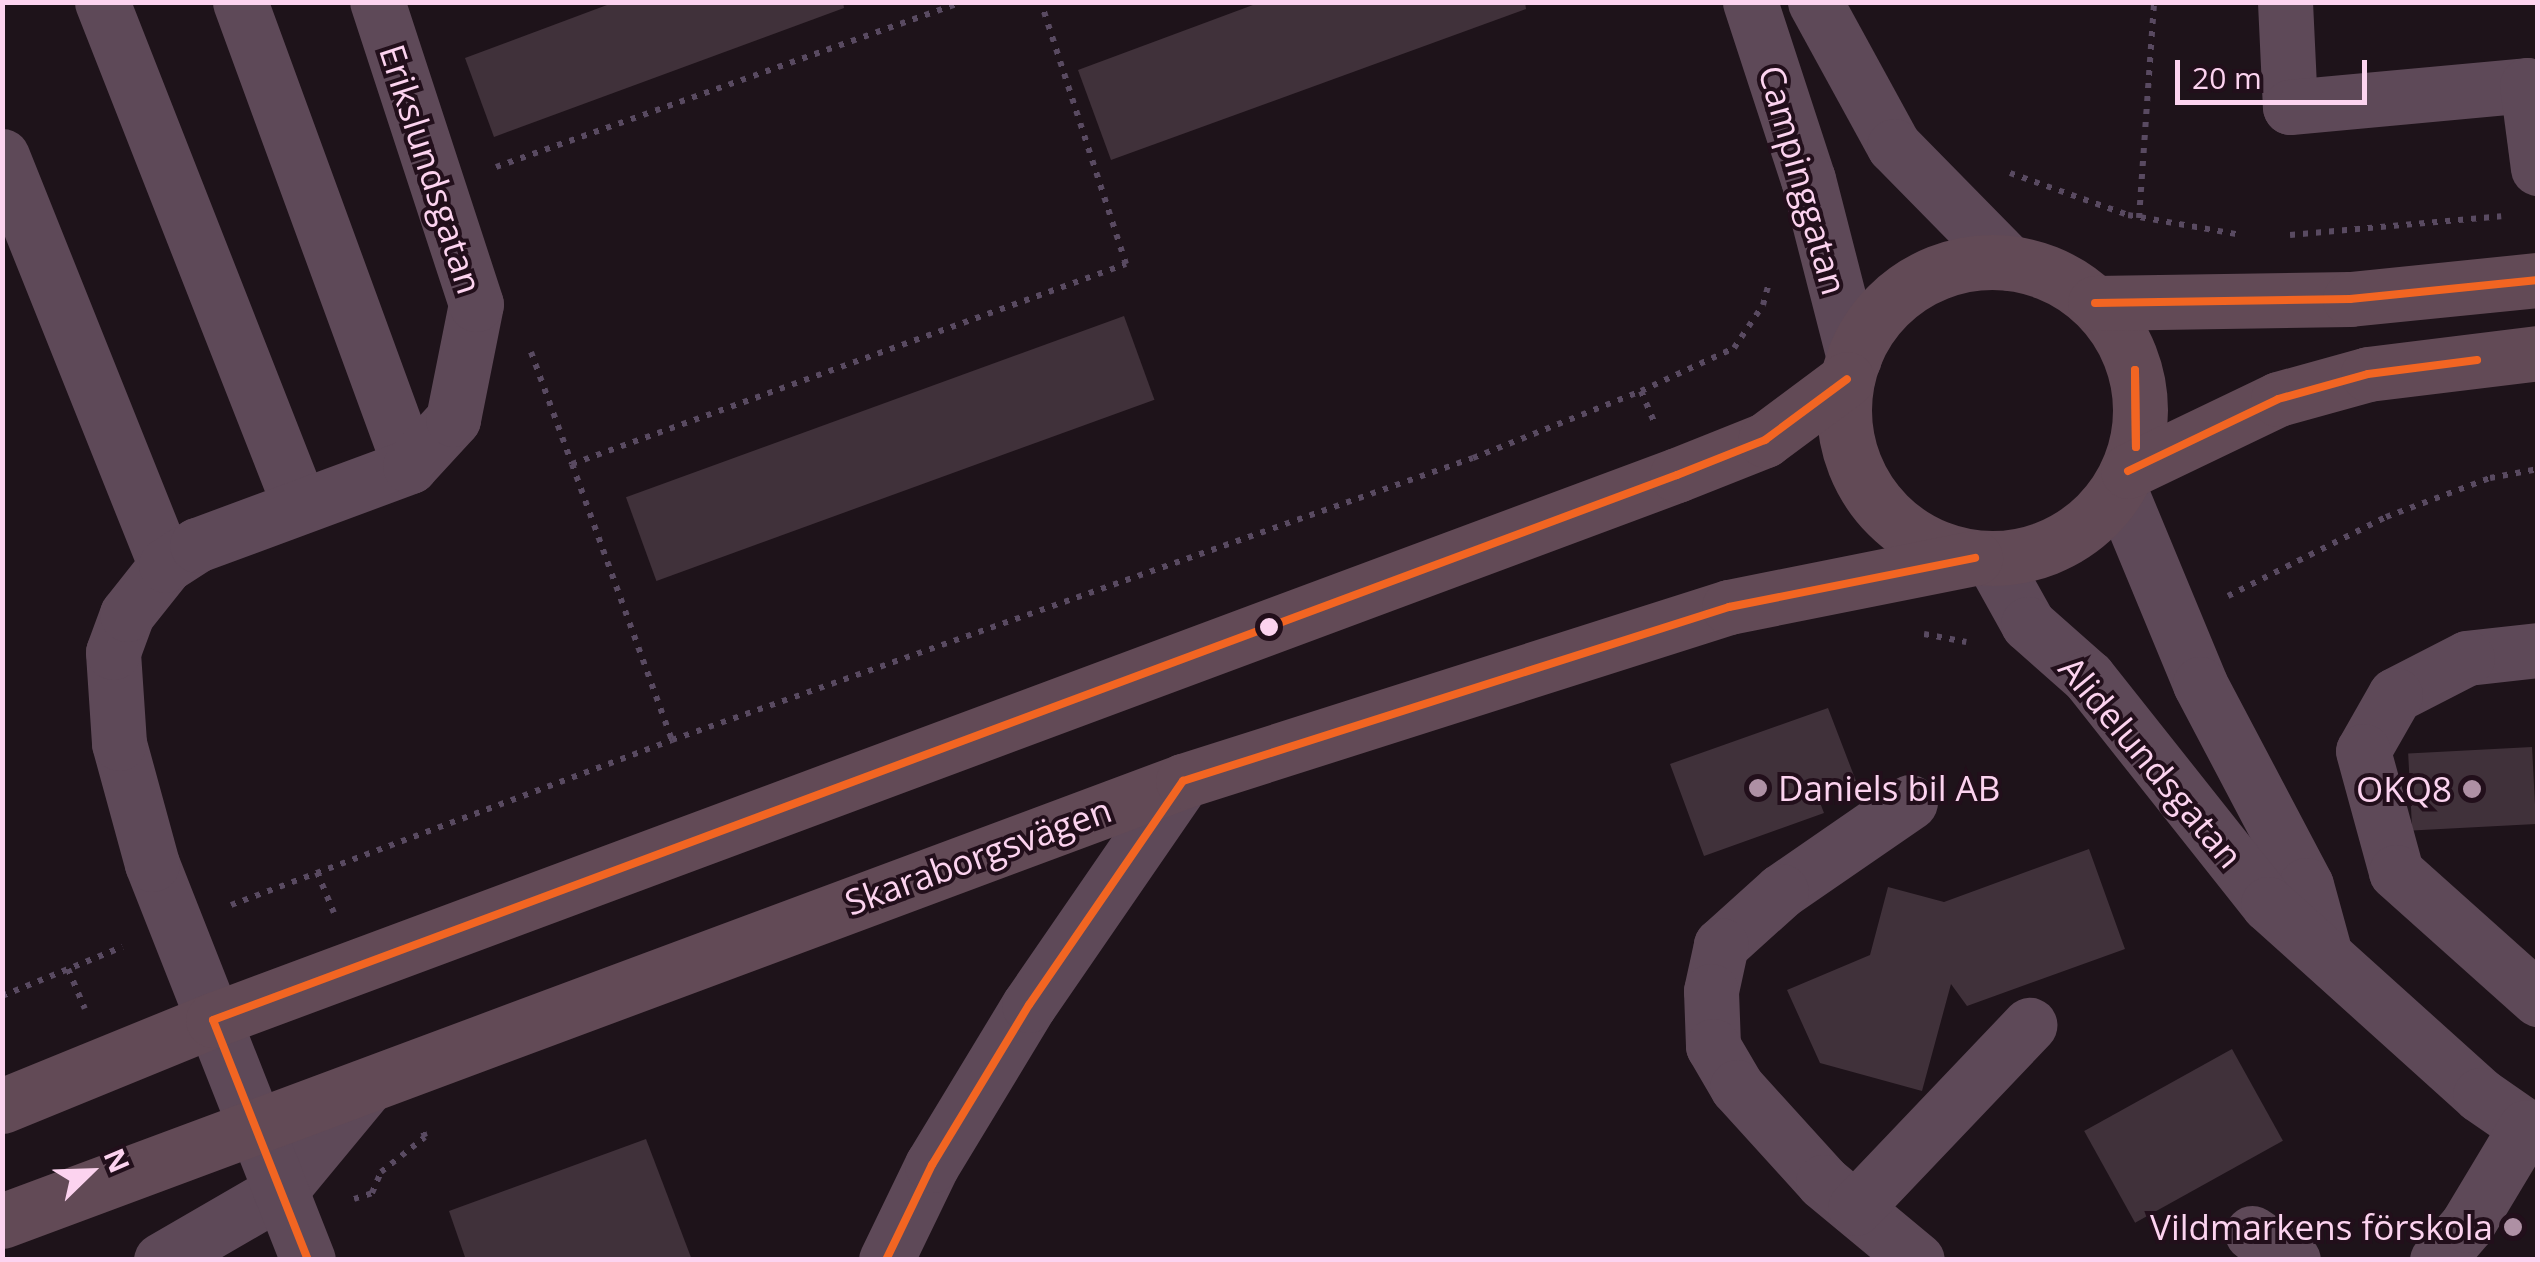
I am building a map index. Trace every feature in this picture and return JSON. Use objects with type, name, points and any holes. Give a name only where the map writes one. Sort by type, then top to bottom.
[{"type":"main road","points":[[2,1106],[213,1020],[1765,440],[1850,368],[1887,305],[1921,280],[1960,265],[2009,263],[2055,276],[2095,304],[2126,345],[2140,395],[2123,480],[2095,518],[2065,540],[1984,559],[1918,539],[1866,489],[1844,421],[1850,368]]},
{"type":"main road","points":[[2095,304],[2350,300],[2538,280]]},
{"type":"main road","points":[[2123,480],[2278,399],[2368,374],[2538,353]]},
{"type":"main road","name":"Skaraborgsvägen","points":[[2,1221],[1183,781],[1729,606],[1984,559]]},
{"type":"street","points":[[102,2],[299,504]]},
{"type":"street","points":[[240,2],[410,466]]},
{"type":"street","name":"Erikslundsgatan","points":[[308,1260],[174,926],[119,744],[114,652],[127,614],[166,565],[197,545],[410,466],[453,419],[472,346],[476,304],[442,186],[377,2]]},
{"type":"street","name":"Campinggatan","points":[[1750,2],[1808,179],[1850,368]]},
{"type":"street","name":"Campinggatan","points":[[1814,2],[1894,146],[2009,263]]},
{"type":"street","points":[[2285,2],[2290,108],[2527,85],[2528,191]]},
{"type":"street","points":[[2,156],[166,565]]},
{"type":"street","name":"Alidelundsgatan","points":[[2123,480],[2200,684],[2306,885],[2324,951]]},
{"type":"street","name":"Alidelundsgatan","points":[[1984,559],[2028,624],[2088,677],[2268,904],[2324,951],[2399,1024],[2532,1131]]},
{"type":"street","points":[[2538,650],[2467,658],[2396,695],[2363,751],[2396,872],[2538,999]]},
{"type":"street","points":[[886,1260],[932,1165],[1029,1005],[1183,781]]},
{"type":"street","points":[[1910,802],[1781,891],[1721,945],[1710,991],[1713,1046],[1737,1087],[1855,1208],[1917,1260]]},
{"type":"street","points":[[1855,1208],[2029,1024]]},
{"type":"street","points":[[162,1260],[280,1191],[367,1086]]},
{"type":"street","points":[[2437,1260],[2468,1224],[2532,1131]]},
{"type":"path","points":[[442,186],[962,2]]},
{"type":"path","points":[[572,464],[1126,264],[1041,2]]},
{"type":"path","points":[[2139,218],[2154,2]]},
{"type":"path","points":[[1994,166],[2040,188],[2139,218],[2262,236]]},
{"type":"path","points":[[2277,236],[2528,191]]},
{"type":"path","points":[[2,996],[174,926],[672,740],[1472,458],[1641,391],[1734,348],[1764,305],[1774,267]]},
{"type":"path","points":[[529,345],[672,740]]},
{"type":"building","points":[[615,2],[843,2],[844,8],[494,137],[465,58]]},
{"type":"building","points":[[1261,2],[1525,2],[1526,9],[1111,160],[1078,70]]},
{"type":"building","points":[[1124,316],[1154,400],[656,581],[626,497]]},
{"type":"building","name":"Daniels bil AB","points":[[1828,708],[1856,781],[1817,795],[1824,813],[1704,856],[1670,764]]},
{"type":"building","name":"OKQ8","points":[[2532,747],[2536,824],[2412,830],[2408,753]]},
{"type":"building","points":[[2089,849],[2125,949],[1967,1006],[1951,984],[1922,1091],[1820,1063],[1787,990],[1870,955],[1888,887],[1944,902]]},
{"type":"building","points":[[2232,1049],[2283,1141],[2135,1223],[2084,1131]]},
{"type":"building","points":[[646,1139],[692,1260],[466,1260],[449,1211]]},
{"type":"transit line","points":[[2095,303],[2350,299],[2538,280]]},
{"type":"transit line","points":[[2128,471],[2278,399],[2368,374],[2477,360]]},
{"type":"transit line","points":[[2135,370],[2136,447]]},
{"type":"transit line","points":[[2135,370],[2136,447]]},
{"type":"transit line","points":[[308,1260],[213,1020],[1677,475],[1765,440],[1847,379]]},
{"type":"transit line","points":[[886,1260],[932,1165],[1029,1005],[1183,781],[1729,607],[1975,558]]},
{"type":"place","name":"Daniels bil AB","points":[[1758,788]]},
{"type":"place","name":"OKQ8","points":[[2472,789]]},
{"type":"place","name":"Vildmarkens förskola","points":[[2513,1227]]}]
